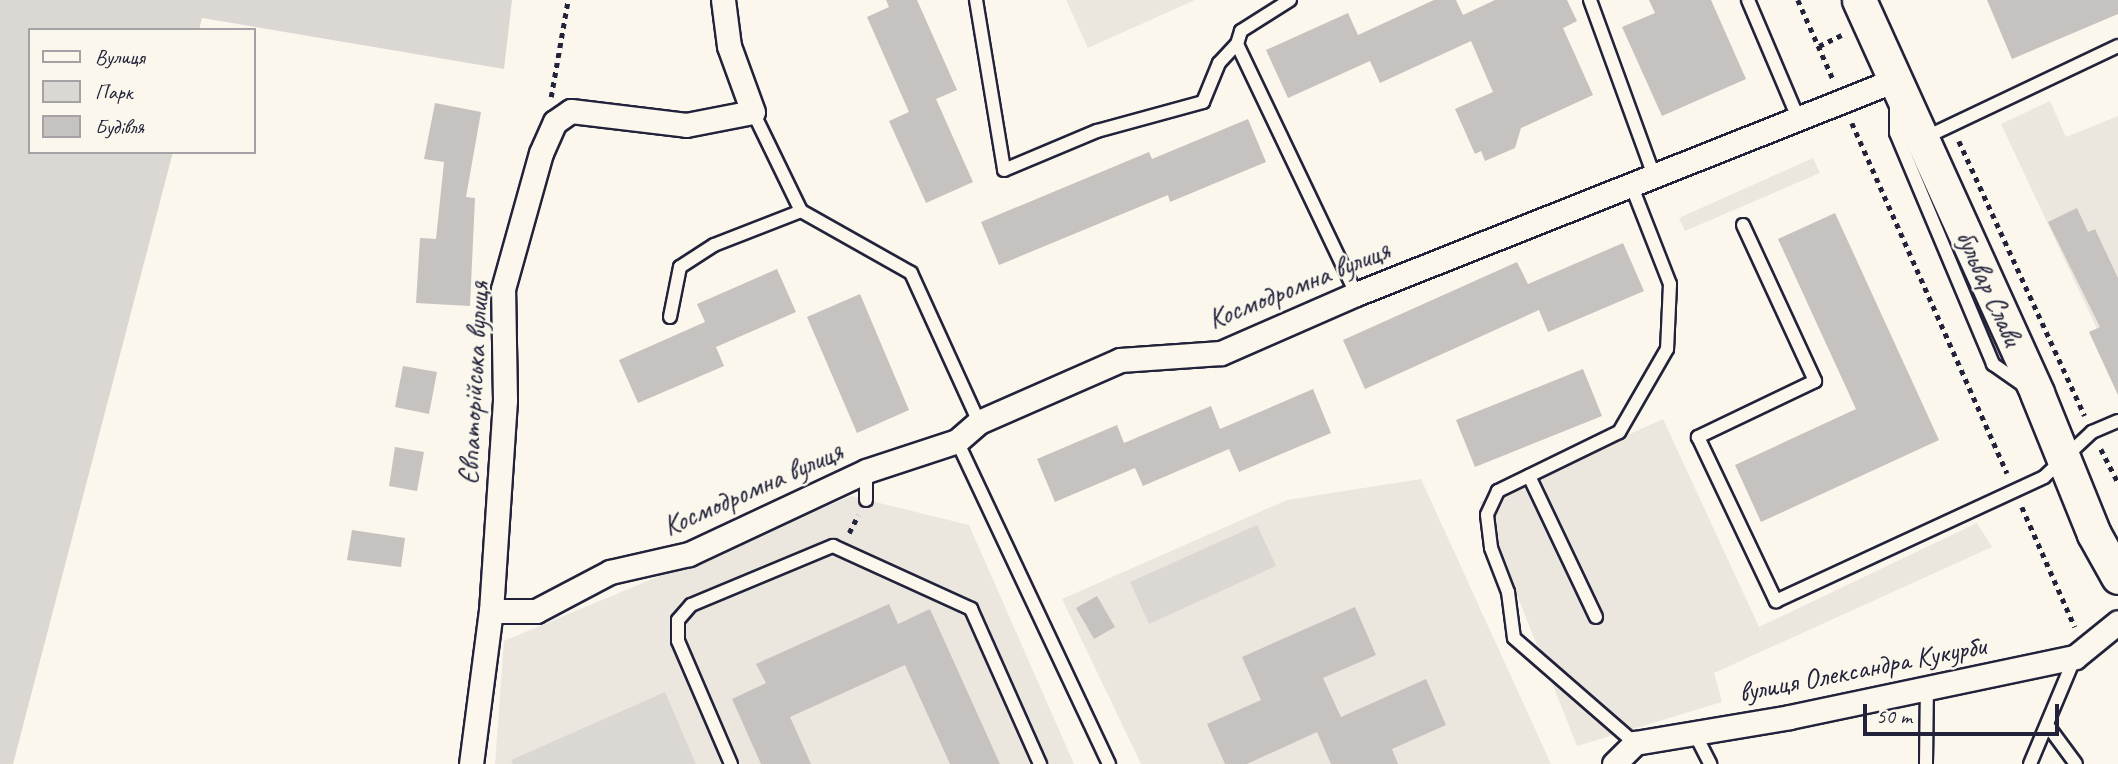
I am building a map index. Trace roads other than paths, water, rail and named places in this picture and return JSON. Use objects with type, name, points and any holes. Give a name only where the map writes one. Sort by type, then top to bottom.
[{"type":"street","points":[[723,0],[729,46],[753,112]]},
{"type":"street","name":"бульвар Слави","points":[[1859,0],[2037,393],[2094,534],[2118,577]]},
{"type":"street","name":"Космодромна вулиця","points":[[491,611],[536,611],[610,572],[689,554],[866,471],[957,441],[979,422],[1120,360],[1222,353],[1356,294],[1655,179],[1895,80]]},
{"type":"street","name":"Євпаторійська вулиця","points":[[471,764],[491,611],[505,400],[503,289],[541,153],[555,122],[571,111],[687,125],[753,112]]},
{"type":"street","name":"вулиця Олександра Кукурби","points":[[1635,743],[1790,717],[2080,653],[2118,622]]},
{"type":"street","points":[[1614,764],[1635,743]]},
{"type":"lane","points":[[976,0],[1004,170],[1097,131],[1203,102],[1219,63],[1237,44],[1241,31],[1290,0]]},
{"type":"lane","points":[[1590,0],[1655,179]]},
{"type":"lane","points":[[1748,0],[1799,120]]},
{"type":"lane","points":[[1237,44],[1356,294]]},
{"type":"lane","points":[[1922,139],[2118,46]]},
{"type":"lane","points":[[2098,55],[2118,58]]},
{"type":"lane","points":[[1895,80],[1896,133],[1993,365],[2037,393]]},
{"type":"lane","points":[[753,112],[801,211],[911,273],[979,422]]},
{"type":"lane","points":[[1632,187],[1670,284],[1667,349],[1619,432],[1498,491],[1487,515],[1491,548],[1508,592],[1514,638],[1635,743]]},
{"type":"lane","points":[[670,317],[680,267],[714,245],[801,211]]},
{"type":"lane","points":[[1742,225],[1815,381],[1698,437],[1776,601],[2043,477],[2092,432],[2118,421]]},
{"type":"lane","points":[[957,441],[1109,764]]},
{"type":"lane","points":[[866,471],[866,499]]},
{"type":"lane","points":[[1529,476],[1596,617]]},
{"type":"lane","points":[[731,764],[678,641],[678,620],[691,605],[833,546],[971,609],[1040,764]]},
{"type":"lane","points":[[2030,764],[2080,653]]},
{"type":"lane","points":[[1926,764],[1927,686]]},
{"type":"lane","points":[[2048,726],[2076,764]]},
{"type":"lane","points":[[1694,732],[1710,764]]}]
